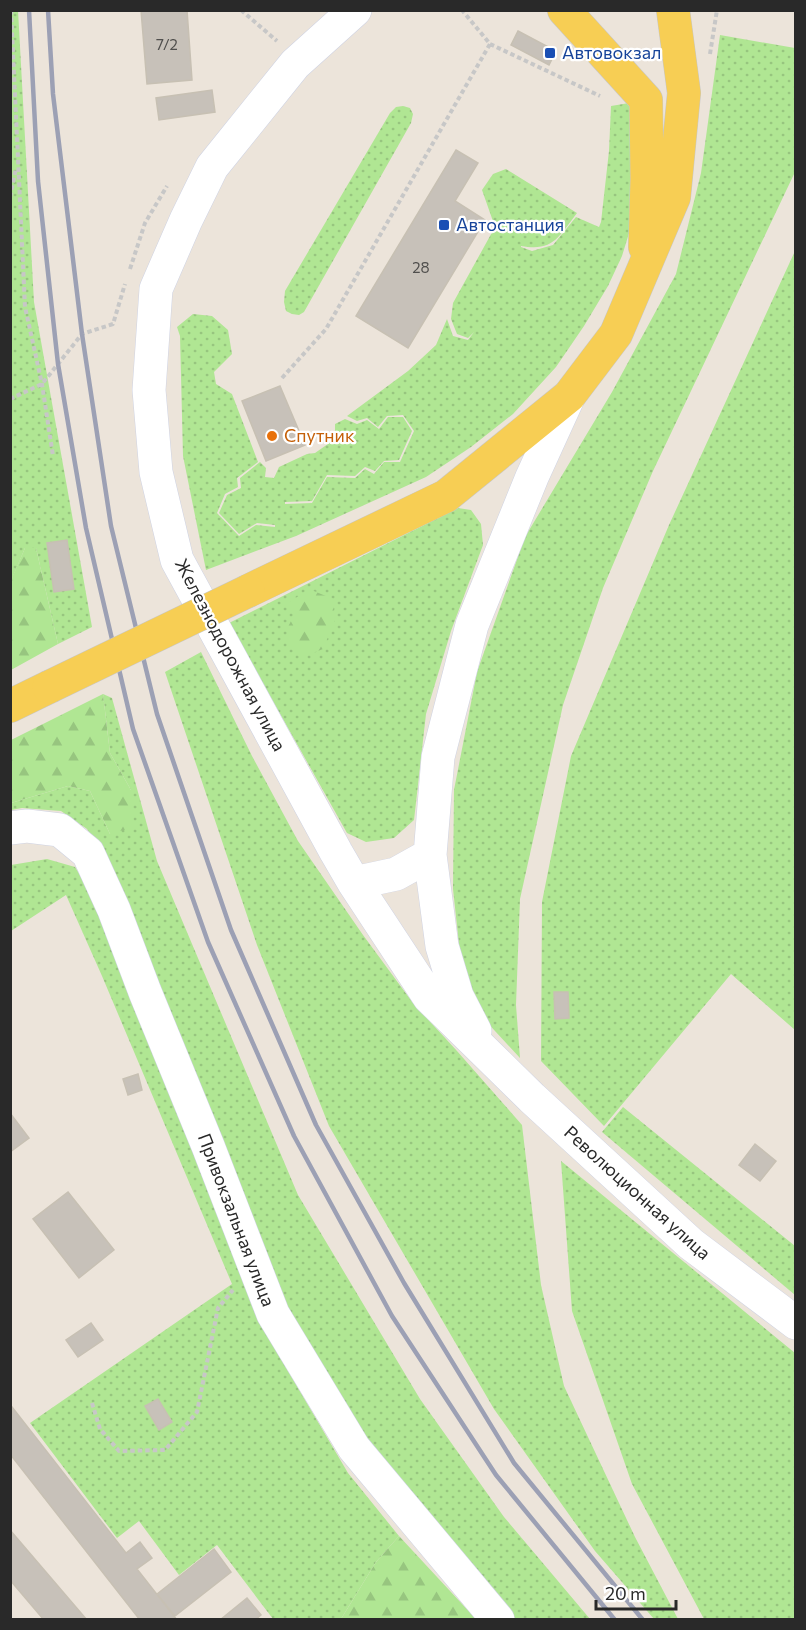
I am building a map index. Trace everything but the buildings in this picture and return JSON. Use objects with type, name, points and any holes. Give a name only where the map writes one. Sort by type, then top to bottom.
[{"type":"main road","points":[[564,10],[646,100],[645,267]]},
{"type":"main road","points":[[10,706],[446,496],[569,396],[616,334],[674,197],[684,93],[673,10]]},
{"type":"street","name":"Железнодорожная улица","points":[[355,10],[295,64],[212,167],[156,289],[149,390],[156,472],[177,560],[354,883],[429,997],[487,1054]]},
{"type":"street","points":[[487,1054],[457,996],[442,946],[430,855],[438,757],[472,625],[532,477],[569,396]]},
{"type":"street","name":"Привокзальная улица","points":[[10,828],[27,826],[60,830],[88,853],[114,910],[273,1314],[354,1448],[498,1620]]},
{"type":"street","points":[[354,883],[396,874],[430,855]]},
{"type":"street","name":"Революционная улица","points":[[487,1054],[691,1244],[795,1323]]},
{"type":"path","points":[[11,10],[25,307],[42,384],[53,456]]},
{"type":"path","points":[[241,10],[275,39],[295,64]]},
{"type":"path","points":[[282,378],[326,329],[490,44],[462,10]]},
{"type":"path","points":[[10,197],[18,160]]},
{"type":"path","points":[[10,399],[42,384],[82,334],[113,324]]},
{"type":"path","points":[[92,1403],[100,1429],[119,1451],[165,1450],[197,1412],[218,1308],[254,1263]]},
{"type":"green space","points":[[18,10],[34,302],[92,627],[58,644],[36,548],[25,548],[11,581],[10,11]]},
{"type":"green space","points":[[720,35],[795,48],[795,172],[653,471],[603,588],[563,705],[520,899],[516,1005],[520,1058],[483,1018],[463,981],[453,889],[454,790],[477,672],[525,537],[612,392],[676,274],[701,173]]},
{"type":"green space","points":[[629,103],[633,138],[630,230],[622,256],[608,286],[556,367],[513,414],[471,447],[426,477],[296,536],[206,570],[183,456],[180,336],[177,327],[193,314],[212,316],[228,330],[232,354],[214,372],[216,384],[232,394],[258,462],[237,478],[238,487],[225,494],[217,513],[239,536],[256,525],[275,527],[275,525],[257,523],[239,534],[219,513],[227,495],[241,488],[240,478],[260,462],[266,468],[265,477],[274,478],[279,467],[307,454],[315,453],[335,439],[335,424],[345,419],[357,424],[367,420],[379,429],[388,417],[403,417],[412,431],[399,460],[384,461],[375,471],[365,467],[355,476],[327,475],[312,501],[285,502],[285,504],[312,503],[327,477],[355,478],[365,469],[374,474],[384,462],[400,462],[414,431],[403,415],[387,416],[378,427],[367,418],[357,421],[347,416],[408,371],[436,345],[447,319],[453,336],[468,340],[474,332],[468,338],[457,334],[451,319],[453,303],[495,227],[482,190],[493,174],[506,169],[577,213],[555,240],[541,247],[521,247],[532,251],[553,245],[576,217],[599,227],[609,151],[611,106]]},
{"type":"green space","points":[[396,107],[410,108],[413,114],[411,123],[304,312],[299,315],[286,311],[285,291],[390,113]]},
{"type":"green space","points":[[795,251],[795,1030],[731,974],[604,1126],[541,1061],[542,902],[571,756],[669,525]]},
{"type":"green space","points":[[458,508],[471,510],[481,524],[483,545],[451,631],[426,714],[414,820],[394,838],[366,842],[347,833],[229,623]]},
{"type":"green space","points":[[25,548],[36,548],[58,644],[11,670],[11,580]]},
{"type":"green space","points":[[309,589],[333,599],[335,620],[323,649],[305,656],[289,647],[288,627],[294,615],[288,603]]},
{"type":"green space","points":[[201,652],[252,756],[298,841],[413,1003],[522,1125],[541,1285],[564,1386],[635,1537],[678,1619],[654,1619],[595,1551],[494,1409],[329,1126],[257,945],[165,672]]},
{"type":"green space","points":[[103,694],[112,698],[157,861],[298,1195],[420,1399],[504,1517],[590,1619],[513,1619],[394,1484],[277,1294],[107,858],[87,829],[61,811],[22,808],[11,810],[11,803],[68,786],[90,791],[110,834],[131,790],[110,753]]},
{"type":"green space","points":[[103,694],[110,753],[131,790],[134,827],[110,834],[90,791],[68,786],[11,803],[11,740]]},
{"type":"green space","points":[[47,859],[75,867],[96,900],[268,1337],[348,1473],[399,1536],[376,1562],[341,1619],[273,1619],[217,1545],[179,1575],[139,1521],[117,1538],[30,1423],[232,1284],[66,895],[11,931],[11,865]]},
{"type":"green space","points":[[623,1107],[795,1246],[795,1295],[602,1132]]},
{"type":"green space","points":[[561,1161],[795,1353],[795,1619],[704,1619],[632,1484],[572,1311]]},
{"type":"green space","points":[[399,1536],[476,1619],[341,1619],[376,1562]]},
{"type":"railway","points":[[29,10],[38,181],[58,364],[86,528],[133,729],[208,942],[294,1136],[392,1316],[496,1475],[615,1620]]},
{"type":"railway","points":[[48,10],[53,94],[82,334],[111,526],[157,714],[231,930],[316,1125],[404,1283],[514,1463],[643,1620]]},
{"type":"place","name":"Автовокзал","points":[[550,53]]},
{"type":"place","name":"Автостанция","points":[[444,225]]},
{"type":"place","name":"Спутник","points":[[272,436]]}]
